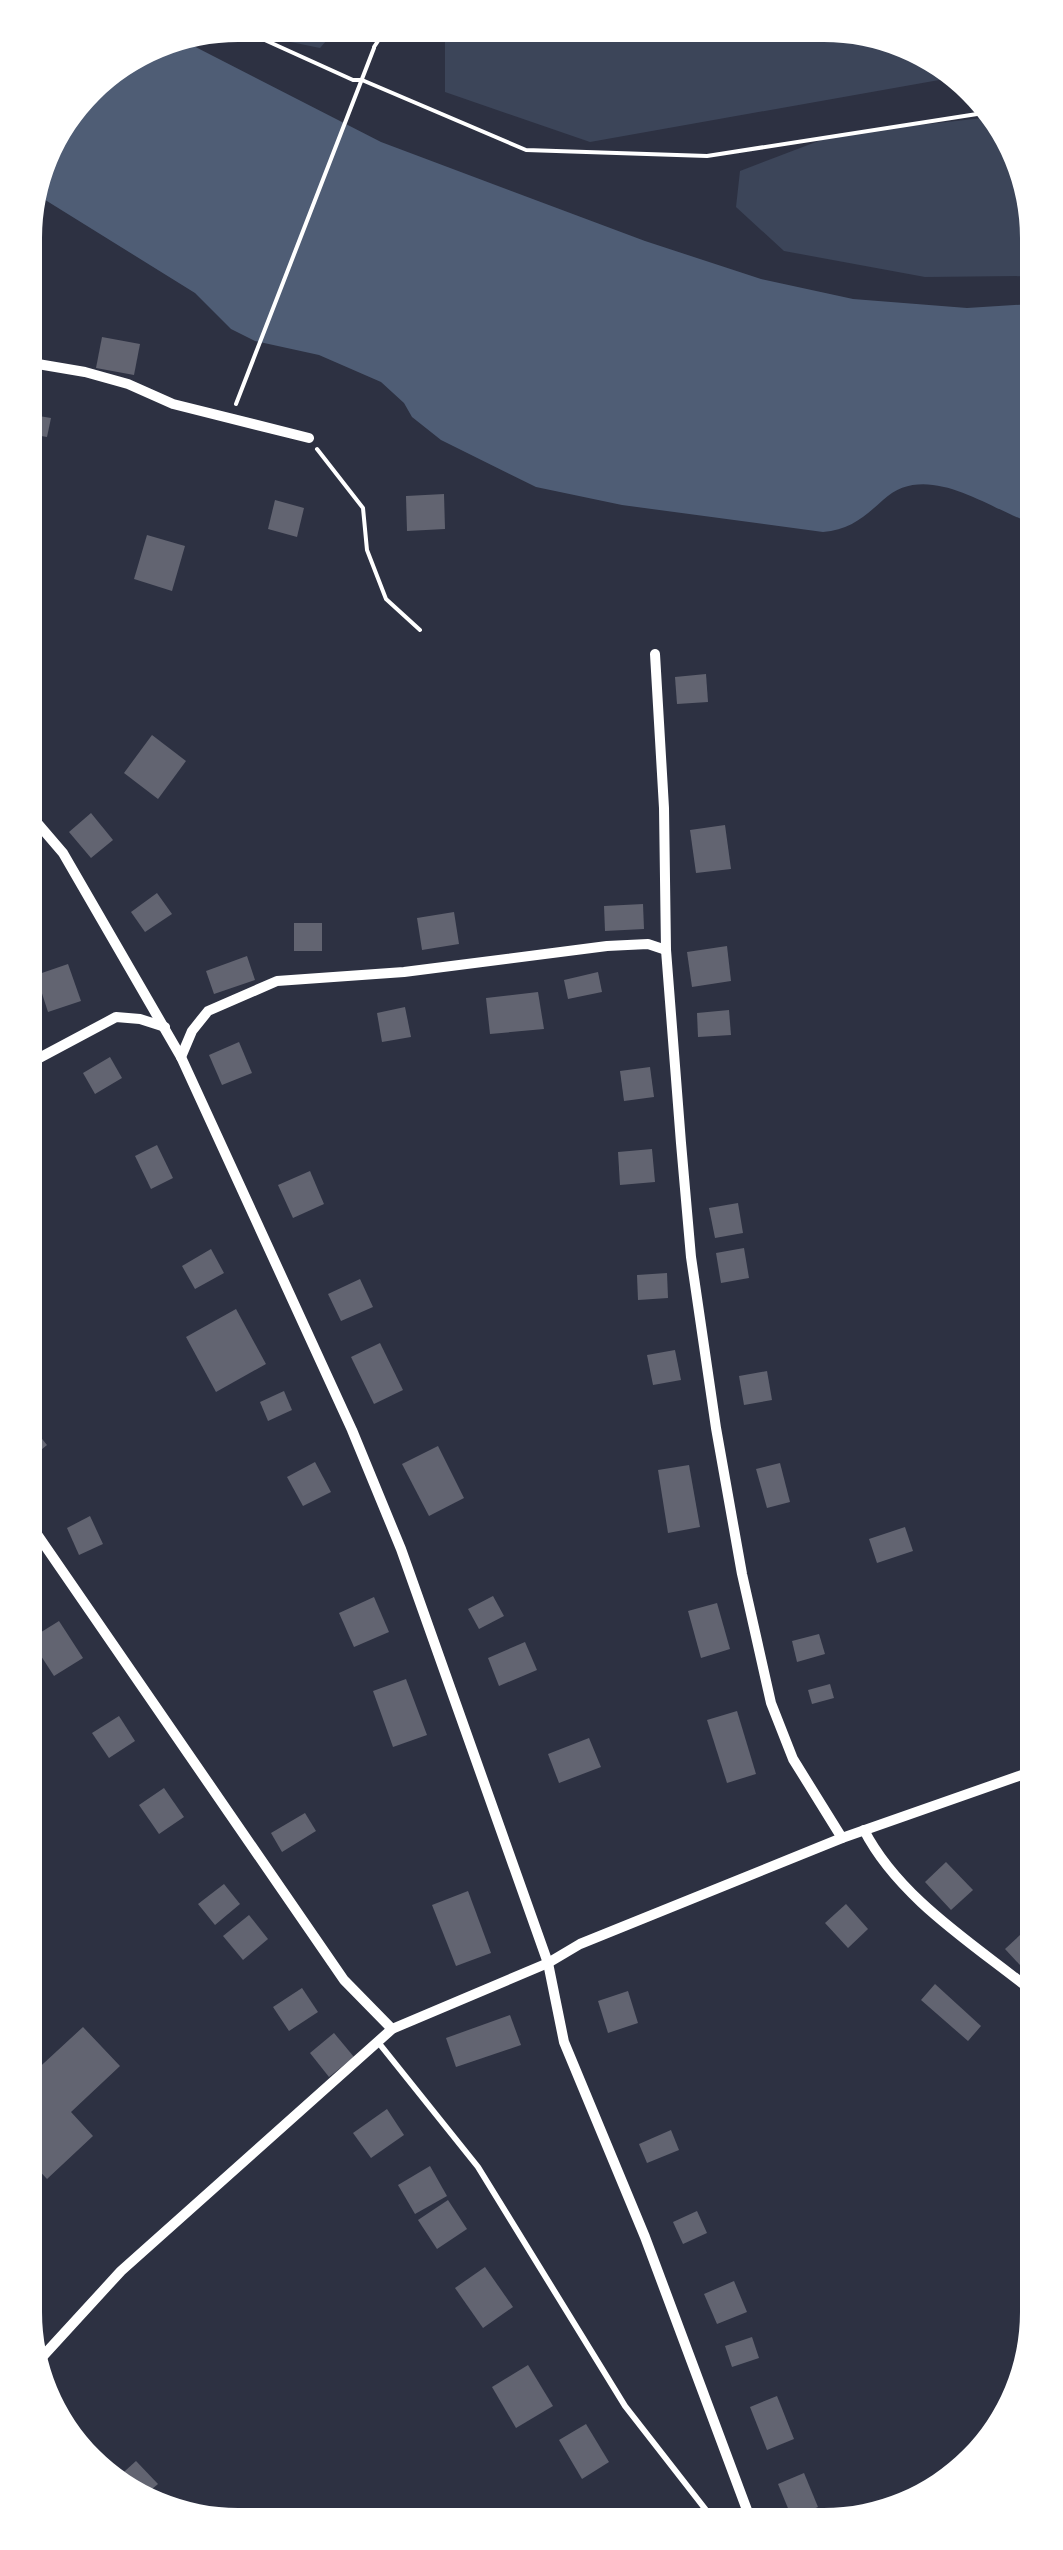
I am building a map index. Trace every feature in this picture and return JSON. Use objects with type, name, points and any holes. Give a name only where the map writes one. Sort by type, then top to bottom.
[{"type":"street","points":[[43,365],[85,372],[128,384],[173,404],[309,438]]},
{"type":"street","points":[[655,654],[664,808],[666,950],[691,1258],[742,1574],[770,1704],[810,1788],[842,1838]]},
{"type":"street","points":[[43,830],[63,854],[181,1057],[287,1284],[401,1550],[548,1963],[564,2042],[645,2238],[746,2508]]},
{"type":"street","points":[[181,1057],[192,1030],[208,1011],[277,981],[404,972],[607,946],[648,944],[666,950]]},
{"type":"street","points":[[43,1056],[116,1017],[165,1028]]},
{"type":"street","points":[[42,1542],[344,1980],[392,2029]]},
{"type":"street","points":[[47,2352],[121,2270],[392,2029],[548,1963],[580,1944],[842,1838],[1020,1776]]},
{"type":"street","points":[[864,1830],[879,1856],[918,1898],[1020,1982]]},
{"type":"lane","points":[[378,2042],[478,2166],[625,2406],[704,2508]]},
{"type":"path","points":[[269,42],[526,150],[707,156],[976,114]]},
{"type":"path","points":[[231,418],[378,42]]},
{"type":"path","points":[[309,438],[362,508],[367,550],[386,599],[420,630]]},
{"type":"shaded area","points":[[291,42],[325,42],[320,48]]},
{"type":"shaded area","points":[[445,42],[825,42],[888,53],[940,80],[590,142],[445,92]]},
{"type":"shaded area","points":[[196,47],[381,142],[645,241],[761,279],[853,299],[967,308],[1020,305],[1020,519],[970,495],[933,485],[899,489],[856,522],[823,532],[622,505],[536,487],[441,440],[412,417],[404,403],[381,382],[319,355],[255,341],[231,329],[195,293],[46,201],[57,163],[91,109],[129,75],[163,57]]},
{"type":"shaded area","points":[[979,118],[1006,163],[1014,187],[1019,213],[1020,276],[925,277],[784,251],[736,207],[740,171],[837,134]]},
{"type":"building","points":[[102,337],[140,344],[134,375],[96,368]]},
{"type":"building","points":[[43,417],[51,418],[47,437],[43,436]]},
{"type":"building","points":[[444,494],[445,529],[407,531],[406,496]]},
{"type":"building","points":[[275,500],[304,508],[297,537],[268,529]]},
{"type":"building","points":[[147,535],[185,546],[172,591],[134,579]]},
{"type":"building","points":[[706,674],[708,702],[677,704],[675,677]]},
{"type":"building","points":[[152,735],[186,761],[158,799],[124,773]]},
{"type":"building","points":[[91,813],[113,840],[91,858],[69,832]]},
{"type":"building","points":[[725,825],[731,869],[696,873],[690,830]]},
{"type":"building","points":[[157,893],[172,914],[145,932],[131,912]]},
{"type":"building","points":[[643,904],[644,929],[605,931],[604,906]]},
{"type":"building","points":[[454,912],[459,944],[422,950],[417,918]]},
{"type":"building","points":[[294,923],[322,923],[322,951],[294,951]]},
{"type":"building","points":[[727,946],[731,981],[692,987],[687,952]]},
{"type":"building","points":[[247,956],[255,980],[214,994],[206,971]]},
{"type":"building","points":[[68,964],[81,1001],[48,1012],[43,995],[43,973]]},
{"type":"building","points":[[598,972],[602,992],[568,999],[564,980]]},
{"type":"building","points":[[538,992],[544,1029],[490,1034],[486,998]]},
{"type":"building","points":[[405,1007],[411,1037],[382,1042],[377,1013]]},
{"type":"building","points":[[729,1010],[731,1035],[698,1037],[697,1013]]},
{"type":"building","points":[[239,1042],[252,1073],[222,1085],[209,1055]]},
{"type":"building","points":[[110,1057],[122,1078],[95,1094],[83,1073]]},
{"type":"building","points":[[650,1067],[654,1097],[624,1101],[620,1071]]},
{"type":"building","points":[[157,1145],[173,1178],[151,1189],[135,1156]]},
{"type":"building","points":[[652,1149],[655,1182],[620,1185],[618,1152]]},
{"type":"building","points":[[310,1171],[324,1204],[293,1218],[278,1185]]},
{"type":"building","points":[[738,1203],[743,1233],[715,1238],[709,1208]]},
{"type":"building","points":[[744,1248],[749,1278],[721,1283],[716,1253]]},
{"type":"building","points":[[211,1249],[224,1273],[195,1289],[182,1266]]},
{"type":"building","points":[[667,1273],[668,1298],[638,1300],[637,1275]]},
{"type":"building","points":[[360,1279],[373,1307],[341,1321],[328,1294]]},
{"type":"building","points":[[236,1309],[266,1364],[216,1392],[186,1337]]},
{"type":"building","points":[[380,1343],[403,1390],[374,1404],[351,1357]]},
{"type":"building","points":[[675,1350],[681,1380],[653,1385],[647,1355]]},
{"type":"building","points":[[767,1371],[772,1400],[744,1405],[739,1376]]},
{"type":"building","points":[[284,1391],[292,1410],[268,1421],[260,1402]]},
{"type":"building","points":[[438,1446],[464,1498],[429,1516],[402,1464]]},
{"type":"building","points":[[315,1462],[331,1492],[303,1506],[287,1477]]},
{"type":"building","points":[[780,1463],[790,1502],[767,1508],[756,1469]]},
{"type":"building","points":[[689,1465],[700,1527],[668,1533],[658,1470]]},
{"type":"building","points":[[90,1516],[103,1544],[79,1555],[67,1528]]},
{"type":"building","points":[[905,1527],[913,1551],[877,1563],[869,1539]]},
{"type":"building","points":[[493,1596],[504,1616],[479,1629],[468,1609]]},
{"type":"building","points":[[374,1597],[389,1632],[354,1647],[339,1613]]},
{"type":"building","points":[[717,1603],[730,1649],[701,1658],[688,1611]]},
{"type":"building","points":[[59,1621],[83,1658],[54,1676],[42,1658],[42,1631]]},
{"type":"building","points":[[819,1634],[825,1654],[797,1662],[792,1641]]},
{"type":"building","points":[[525,1642],[537,1670],[499,1686],[488,1658]]},
{"type":"building","points":[[406,1679],[427,1735],[393,1747],[373,1691]]},
{"type":"building","points":[[830,1684],[834,1698],[812,1704],[808,1690]]},
{"type":"building","points":[[737,1711],[756,1774],[727,1783],[707,1720]]},
{"type":"building","points":[[119,1716],[135,1741],[109,1758],[92,1733]]},
{"type":"building","points":[[589,1738],[601,1767],[559,1783],[548,1754]]},
{"type":"building","points":[[164,1788],[184,1817],[159,1834],[139,1805]]},
{"type":"building","points":[[305,1813],[316,1831],[282,1852],[271,1833]]},
{"type":"building","points":[[946,1862],[973,1890],[951,1910],[925,1882]]},
{"type":"building","points":[[224,1884],[240,1904],[215,1925],[198,1904]]},
{"type":"building","points":[[468,1891],[491,1953],[456,1966],[432,1905]]},
{"type":"building","points":[[846,1904],[868,1929],[848,1948],[825,1923]]},
{"type":"building","points":[[249,1915],[268,1939],[243,1960],[223,1936]]},
{"type":"building","points":[[1020,1935],[1020,1965],[1005,1949]]},
{"type":"building","points":[[935,1984],[981,2026],[968,2041],[921,2000]]},
{"type":"building","points":[[302,1988],[318,2012],[289,2031],[273,2007]]},
{"type":"building","points":[[628,1991],[638,2023],[608,2033],[598,2001]]},
{"type":"building","points":[[510,2015],[521,2045],[456,2067],[446,2038]]},
{"type":"building","points":[[83,2027],[120,2066],[71,2112],[93,2136],[47,2179],[42,2174],[42,2065]]},
{"type":"building","points":[[334,2033],[354,2057],[329,2077],[310,2053]]},
{"type":"building","points":[[387,2109],[404,2135],[371,2158],[353,2133]]},
{"type":"building","points":[[671,2130],[679,2150],[647,2163],[639,2144]]},
{"type":"building","points":[[430,2166],[447,2196],[415,2214],[398,2185]]},
{"type":"building","points":[[448,2200],[467,2229],[437,2249],[418,2220]]},
{"type":"building","points":[[697,2211],[707,2233],[683,2244],[673,2222]]},
{"type":"building","points":[[485,2267],[513,2307],[483,2328],[455,2288]]},
{"type":"building","points":[[734,2281],[747,2312],[717,2324],[704,2294]]},
{"type":"building","points":[[752,2337],[759,2358],[732,2367],[725,2346]]},
{"type":"building","points":[[528,2365],[553,2406],[516,2428],[492,2387]]},
{"type":"building","points":[[777,2396],[794,2439],[767,2450],[750,2407]]},
{"type":"building","points":[[586,2424],[609,2462],[582,2479],[559,2440]]},
{"type":"building","points":[[136,2461],[158,2484],[154,2488],[125,2471]]},
{"type":"building","points":[[804,2473],[818,2507],[788,2508],[778,2484]]}]
